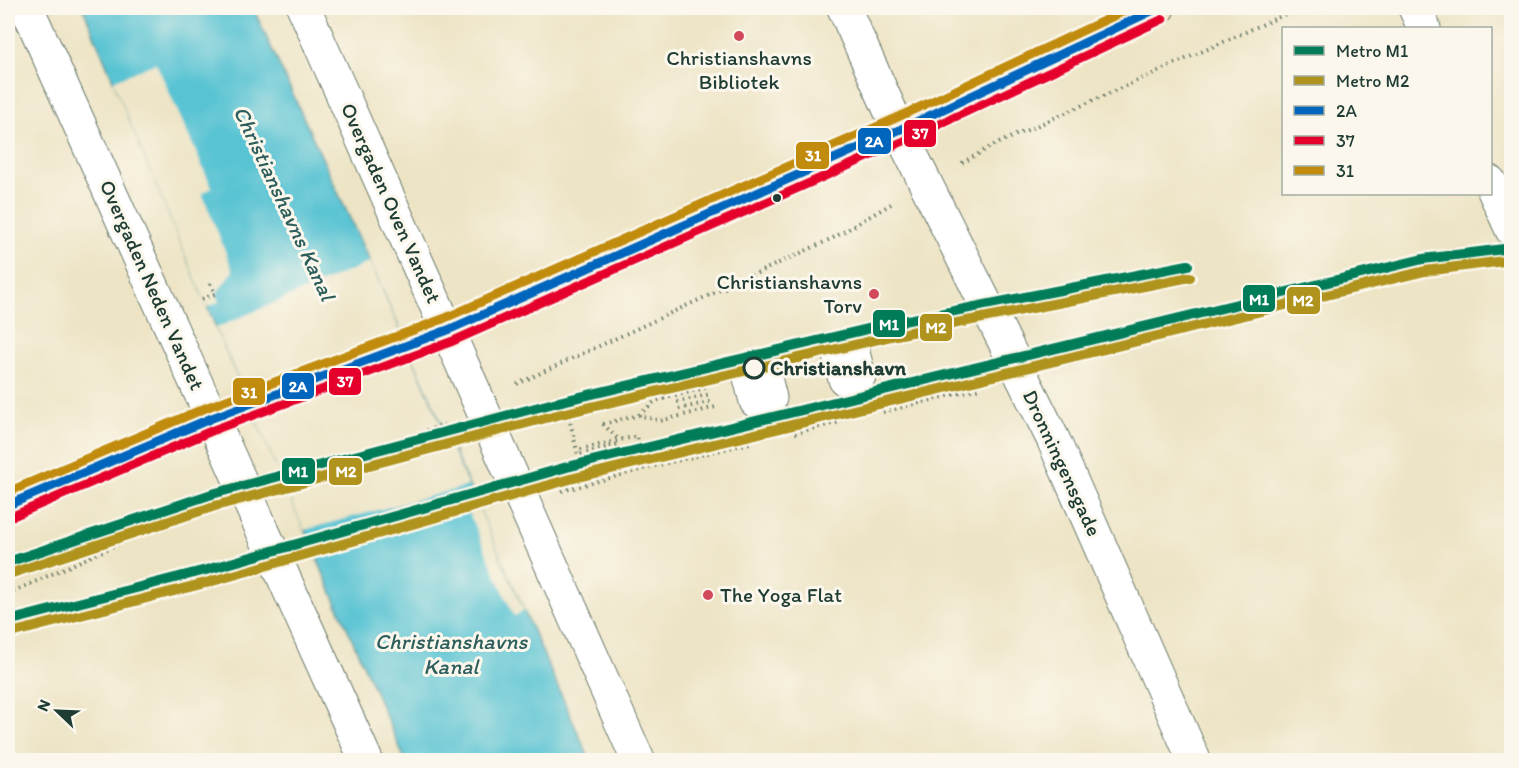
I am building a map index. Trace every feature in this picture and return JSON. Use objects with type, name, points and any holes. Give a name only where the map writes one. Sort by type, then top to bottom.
[{"type":"street","name":"Overgaden Neden Vandet","points":[[27,8],[219,415],[242,489],[366,760]]},
{"type":"street","name":"Overgaden Oven Vandet","points":[[304,8],[638,760]]},
{"type":"street","name":"Dronningensgade","points":[[844,8],[899,130],[1053,439],[1194,760]]},
{"type":"street","points":[[8,505],[219,415],[448,330],[899,130],[1158,8]]},
{"type":"street","points":[[1415,8],[1424,27]]},
{"type":"street","points":[[1492,184],[1512,230]]},
{"type":"path","points":[[8,594],[242,489],[347,462],[442,425],[539,373],[833,238],[994,145],[1299,8]]},
{"type":"path","points":[[204,299],[215,294],[210,283]]},
{"type":"path","points":[[874,414],[1022,378]]},
{"type":"path","points":[[614,421],[639,415],[660,421],[753,387],[655,400],[639,415]]},
{"type":"path","points":[[610,393],[567,409],[577,450],[619,442],[636,436],[643,469]]},
{"type":"path","points":[[569,418],[611,407]]},
{"type":"path","points":[[619,442],[603,424],[624,418]]},
{"type":"path","points":[[793,433],[851,419]]},
{"type":"path","points":[[523,501],[758,441]]},
{"type":"water","name":"Christianshavns Kanal","points":[[83,8],[253,8],[370,262],[590,760],[405,760],[216,328]]},
{"type":"pier","points":[[156,63],[212,188],[202,193],[233,271],[216,294],[219,302],[207,307],[113,81]]},
{"type":"pier","points":[[370,262],[468,486],[304,530],[216,328]]},
{"type":"pier","points":[[475,499],[524,611],[514,616],[465,504]]},
{"type":"metro line","name":"M1","points":[[8,621],[206,570],[567,467],[1423,259],[1512,248]]},
{"type":"metro line","name":"M2","points":[[11,633],[209,582],[570,479],[1425,271],[1512,260]]},
{"type":"metro line","name":"M1","points":[[8,562],[212,494],[554,403],[893,323],[1188,265]]},
{"type":"metro line","name":"M2","points":[[12,573],[215,506],[557,415],[896,335],[1190,277]]},
{"type":"transit line","name":"31","points":[[8,492],[208,407],[443,319],[894,119],[1131,8]]},
{"type":"transit line","name":"2A","points":[[8,505],[212,418],[448,330],[899,130],[1158,8]]},
{"type":"transit line","name":"37","points":[[13,516],[216,429],[453,341],[904,141],[1163,19]]},
{"type":"place","name":"Christianshavns Bibliotek","points":[[739,36]]},
{"type":"place","name":"Christianshavns Torv","points":[[874,294]]},
{"type":"place","name":"Christianshavn","points":[[754,368]]},
{"type":"place","name":"The Yoga Flat","points":[[708,595]]}]
